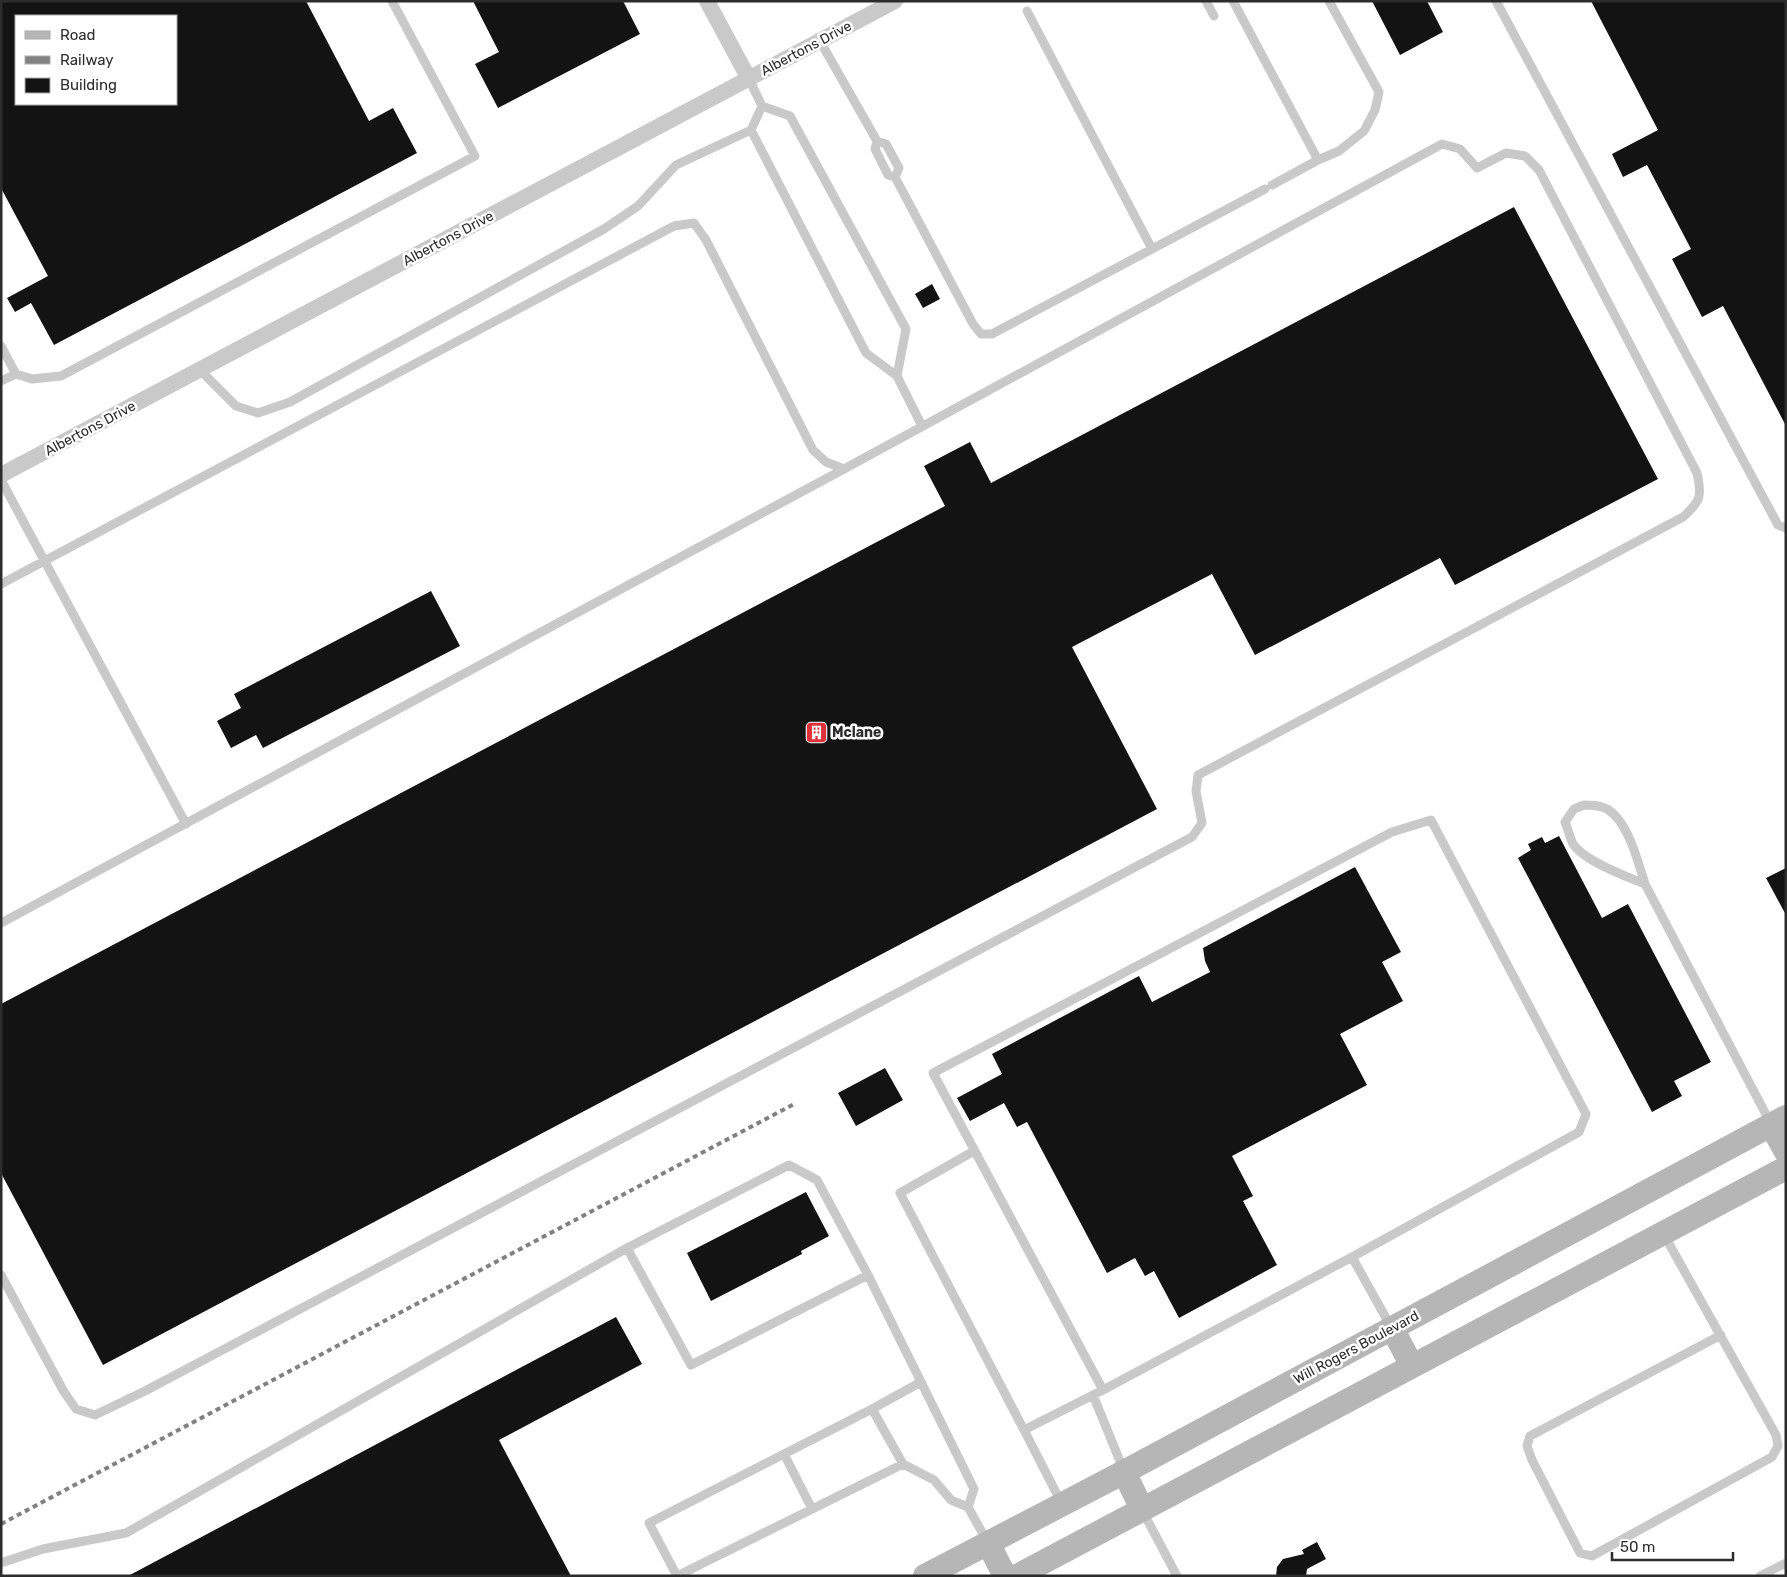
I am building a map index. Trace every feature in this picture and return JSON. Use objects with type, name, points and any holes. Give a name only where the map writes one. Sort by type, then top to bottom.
[{"type":"main road","points":[[1778,1121],[1786,1152]]},
{"type":"main road","name":"Will Rogers Boulevard","points":[[925,1576],[1124,1472],[1778,1121]]},
{"type":"main road","points":[[1017,1576],[1786,1168]]},
{"type":"main road","points":[[1392,1328],[1412,1366]]},
{"type":"main road","points":[[1124,1472],[1142,1509]]},
{"type":"main road","points":[[988,1543],[1005,1576]]},
{"type":"street","points":[[707,1],[749,79]]},
{"type":"street","name":"Albertons Drive","points":[[1,475],[895,1]]},
{"type":"lane","points":[[1,381],[16,374],[32,379],[61,376],[474,156],[392,1]]},
{"type":"lane","points":[[1206,1],[1214,16]]},
{"type":"lane","points":[[1233,1],[1318,160]]},
{"type":"lane","points":[[820,41],[877,141],[874,149],[888,175],[895,177],[973,324],[980,334],[992,334],[1318,160],[1339,151],[1364,131],[1375,110],[1379,92],[1329,1]]},
{"type":"lane","points":[[1496,1],[1778,525],[1786,528]]},
{"type":"lane","points":[[1027,11],[1152,249]]},
{"type":"lane","points":[[749,79],[762,106],[790,116],[906,329],[897,376]]},
{"type":"lane","points":[[200,370],[236,406],[258,413],[290,402],[604,229],[638,206],[676,165],[751,130],[762,106]]},
{"type":"lane","points":[[751,130],[866,353],[897,376],[922,426]]},
{"type":"lane","points":[[1,923],[844,469],[1442,144],[1460,149],[1477,168],[1506,153],[1525,156],[1539,170],[1697,473],[1701,490],[1695,506],[1683,517],[1198,775],[1196,791],[1202,823],[1192,837],[464,1224],[145,1391],[95,1415],[76,1409],[64,1392],[1,1275]]},
{"type":"lane","points":[[1,584],[674,226],[687,224],[694,224],[706,240],[813,450],[826,462],[844,469]]},
{"type":"lane","points":[[1,346],[16,374]]},
{"type":"lane","points":[[1,480],[186,824]]},
{"type":"lane","points":[[1645,884],[1616,872],[1586,856],[1574,845],[1565,822],[1574,810],[1584,805],[1597,805],[1608,810],[1619,821],[1630,840],[1645,884],[1778,1121]]},
{"type":"lane","points":[[1024,1430],[1103,1390],[1352,1257],[1579,1132],[1586,1114],[1431,820],[1392,832],[933,1073],[1103,1390]]},
{"type":"lane","points":[[974,1151],[900,1192],[1063,1504]]},
{"type":"lane","points":[[1,1563],[43,1549],[126,1533],[627,1248],[789,1165],[817,1180],[868,1276],[974,1489],[968,1507]]},
{"type":"lane","points":[[1663,1233],[1776,1435],[1778,1446],[1772,1457],[1592,1556],[1580,1553],[1532,1460],[1527,1446],[1530,1436],[1720,1335]]},
{"type":"lane","points":[[627,1248],[692,1365],[868,1276]]},
{"type":"lane","points":[[1352,1257],[1392,1328]]},
{"type":"lane","points":[[903,1464],[677,1576],[649,1523],[921,1382]]},
{"type":"lane","points":[[1093,1395],[1124,1472]]},
{"type":"lane","points":[[872,1409],[903,1464],[934,1480],[951,1500],[968,1507],[988,1543]]},
{"type":"lane","points":[[784,1454],[812,1509]]},
{"type":"lane","points":[[1142,1509],[1177,1576]]},
{"type":"lane","points":[[1760,1576],[1786,1563]]},
{"type":"building","points":[[1,1],[306,1],[369,121],[393,108],[417,153],[54,345],[31,303],[15,312],[7,298],[48,276],[1,188]]},
{"type":"building","points":[[473,1],[623,1],[640,34],[498,108],[475,64],[499,52]]},
{"type":"building","points":[[1372,1],[1427,1],[1443,32],[1400,55]]},
{"type":"building","points":[[1591,1],[1786,1],[1786,426],[1723,306],[1702,317],[1672,259],[1691,249],[1647,165],[1623,177],[1612,154],[1658,130]]},
{"type":"building","name":"Mclane","points":[[1514,207],[1658,479],[1455,585],[1440,558],[1255,655],[1212,574],[1072,647],[1157,809],[103,1365],[1,1173],[1,1004],[945,506],[924,466],[970,442],[991,483]]},
{"type":"building","points":[[932,284],[940,299],[923,308],[915,294]]},
{"type":"building","points":[[431,591],[460,646],[263,748],[256,735],[231,748],[217,721],[241,708],[234,694]]},
{"type":"building","points":[[1559,836],[1602,918],[1628,904],[1711,1062],[1674,1081],[1682,1096],[1652,1112],[1518,858],[1531,850],[1528,844],[1542,837],[1545,843]]},
{"type":"building","points":[[1355,867],[1401,952],[1382,962],[1403,1001],[1340,1034],[1367,1085],[1232,1156],[1253,1196],[1243,1201],[1277,1265],[1179,1318],[1154,1271],[1145,1276],[1135,1258],[1107,1273],[1027,1122],[1017,1127],[1004,1103],[970,1121],[957,1098],[1002,1074],[992,1054],[1139,976],[1152,1002],[1210,972],[1205,961],[1203,948]]},
{"type":"building","points":[[1786,868],[1786,915],[1766,878]]},
{"type":"building","points":[[885,1068],[903,1100],[856,1126],[838,1093]]},
{"type":"building","points":[[806,1192],[829,1236],[801,1251],[802,1254],[711,1301],[687,1253]]},
{"type":"building","points":[[616,1317],[642,1364],[499,1440],[571,1576],[128,1576]]},
{"type":"building","points":[[1317,1542],[1326,1559],[1307,1569],[1306,1576],[1276,1576],[1277,1567],[1283,1559],[1304,1554],[1302,1550]]},
{"type":"railway","points":[[1,1524],[796,1103]]},
{"type":"place","name":"Mclane","points":[[816,732]]}]
